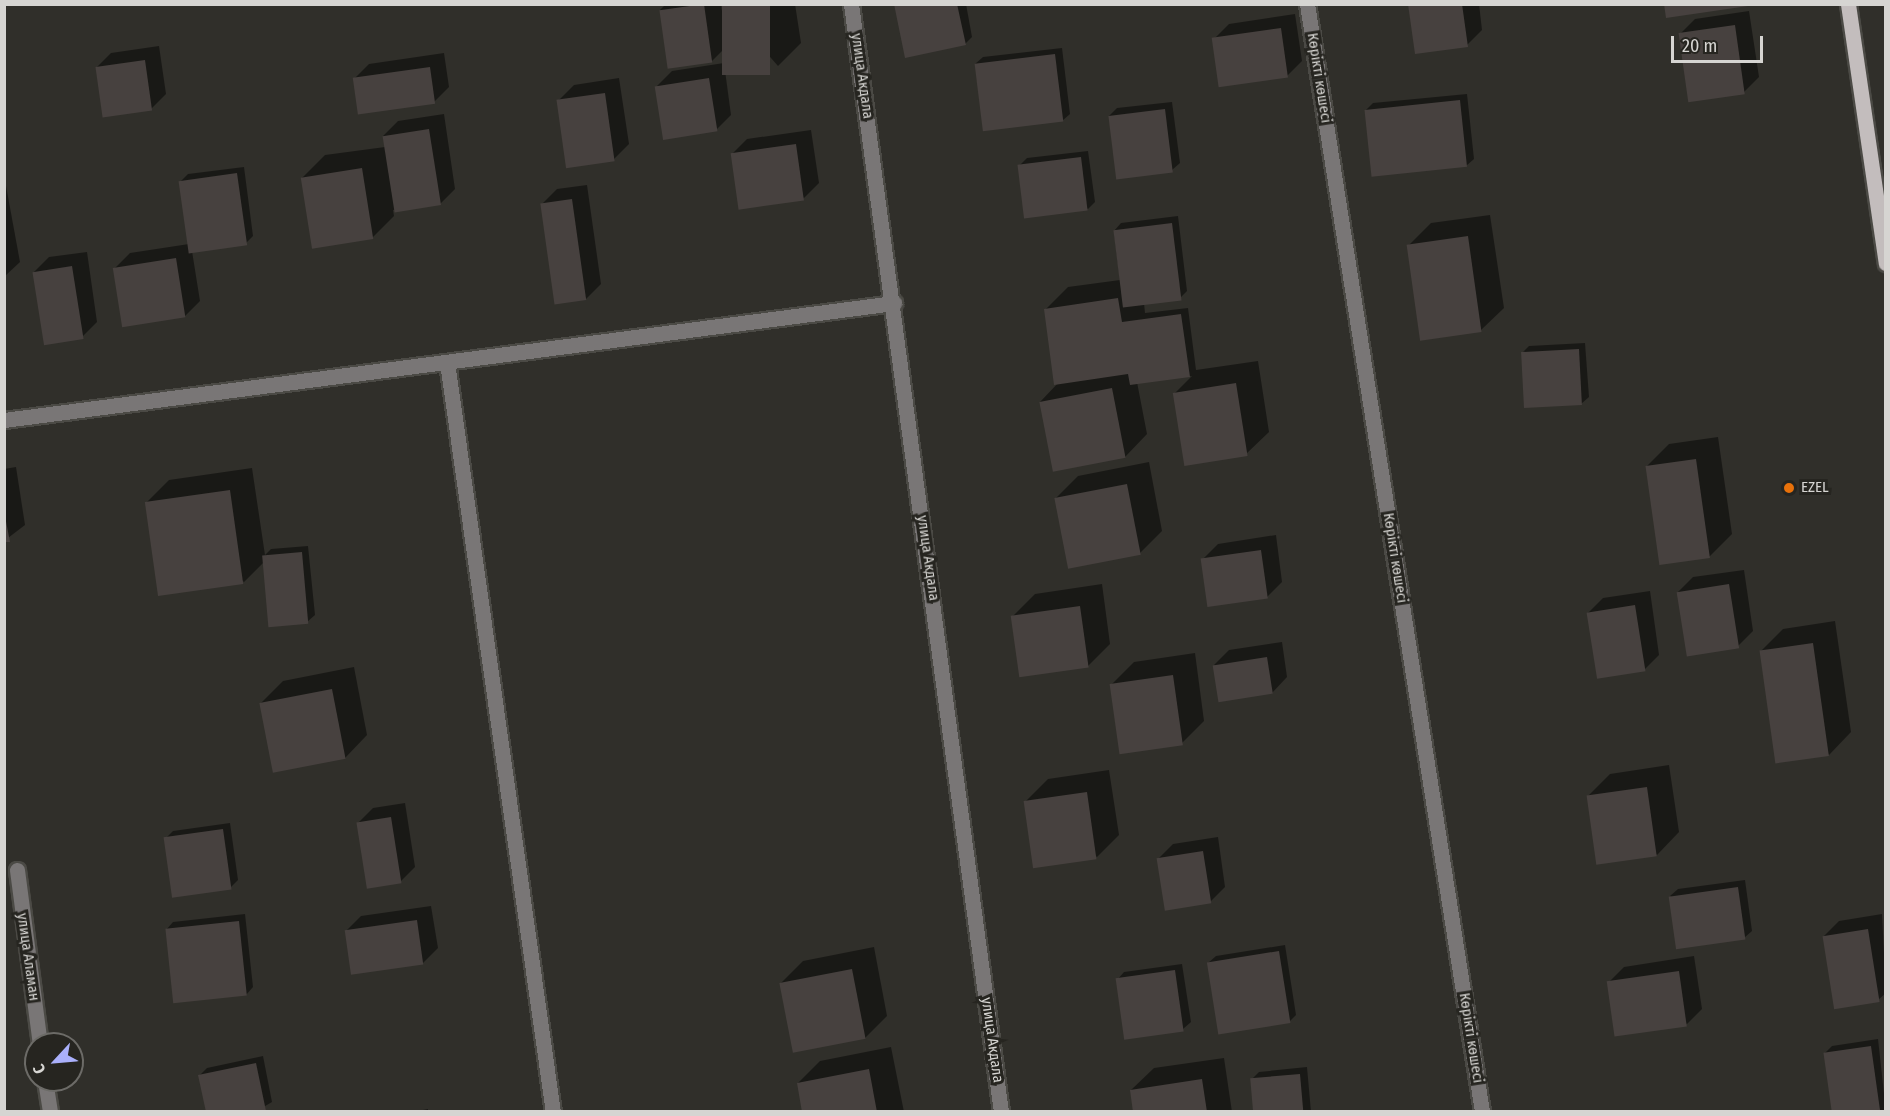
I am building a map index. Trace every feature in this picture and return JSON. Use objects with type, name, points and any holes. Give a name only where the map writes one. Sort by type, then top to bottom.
[{"type":"main road","points":[[1848,4],[1886,263]]},
{"type":"street","name":"улица Акдала","points":[[851,4],[894,303],[1001,1112]]},
{"type":"street","name":"Көрікті көшесі","points":[[1307,4],[1482,1112]]},
{"type":"street","points":[[4,420],[894,303]]},
{"type":"street","points":[[447,362],[553,1112]]},
{"type":"street","name":"улица Аламан","points":[[16,870],[38,1032]]},
{"type":"street","points":[[47,1092],[50,1112]]},
{"type":"building","points":[[704,4],[712,62],[668,69],[659,10]]},
{"type":"building","points":[[722,4],[770,4],[770,75],[722,75]]},
{"type":"building","points":[[894,4],[957,4],[966,45],[905,58]]},
{"type":"building","points":[[1408,4],[1462,4],[1468,47],[1415,54]]},
{"type":"building","points":[[1664,4],[1748,4],[1748,6],[1666,18]]},
{"type":"building","points":[[1735,25],[1745,94],[1688,102],[1679,33]]},
{"type":"building","points":[[1281,28],[1288,78],[1219,87],[1212,38]]},
{"type":"building","points":[[1055,54],[1063,121],[983,131],[975,64]]},
{"type":"building","points":[[145,60],[152,111],[103,117],[95,67]]},
{"type":"building","points":[[430,67],[435,104],[358,114],[353,78]]},
{"type":"building","points":[[709,78],[717,131],[663,140],[655,87]]},
{"type":"building","points":[[605,93],[615,161],[566,168],[556,100]]},
{"type":"building","points":[[1460,100],[1467,167],[1372,177],[1365,110]]},
{"type":"building","points":[[1165,109],[1173,173],[1116,179],[1108,116]]},
{"type":"building","points":[[429,129],[441,205],[395,212],[383,136]]},
{"type":"building","points":[[796,144],[804,200],[739,210],[731,153]]},
{"type":"building","points":[[1081,157],[1088,211],[1024,218],[1017,165]]},
{"type":"building","points":[[362,168],[373,239],[312,249],[301,178]]},
{"type":"building","points":[[237,173],[247,245],[189,254],[179,181]]},
{"type":"building","points":[[572,199],[586,300],[555,304],[540,203]]},
{"type":"building","points":[[1172,223],[1182,300],[1123,308],[1113,230]]},
{"type":"building","points":[[1468,236],[1481,332],[1420,341],[1407,245]]},
{"type":"building","points":[[176,258],[185,317],[122,327],[113,268]]},
{"type":"building","points":[[72,266],[84,339],[44,345],[32,272]]},
{"type":"building","points":[[1118,298],[1122,322],[1181,314],[1190,377],[1130,385],[1128,374],[1054,385],[1044,309]]},
{"type":"building","points":[[1579,349],[1582,405],[1524,408],[1521,352]]},
{"type":"building","points":[[1236,383],[1248,456],[1184,466],[1173,393]]},
{"type":"building","points":[[1112,388],[1126,458],[1053,472],[1039,402]]},
{"type":"building","points":[[1696,459],[1710,558],[1659,565],[1645,466]]},
{"type":"building","points":[[1127,484],[1141,555],[1068,569],[1054,498]]},
{"type":"building","points":[[230,490],[243,584],[158,596],[145,502]]},
{"type":"building","points":[[4,511],[10,542],[4,542]]},
{"type":"building","points":[[1261,550],[1268,599],[1207,607],[1201,558]]},
{"type":"building","points":[[302,552],[308,624],[268,627],[262,555]]},
{"type":"building","points":[[1729,584],[1739,648],[1687,656],[1677,592]]},
{"type":"building","points":[[1635,605],[1645,671],[1597,679],[1587,613]]},
{"type":"building","points":[[1080,606],[1089,667],[1019,677],[1011,616]]},
{"type":"building","points":[[1813,643],[1829,756],[1775,763],[1760,651]]},
{"type":"building","points":[[1267,657],[1273,694],[1218,702],[1213,666]]},
{"type":"building","points":[[1173,675],[1183,745],[1120,754],[1110,684]]},
{"type":"building","points":[[332,689],[346,759],[273,773],[259,703]]},
{"type":"building","points":[[1647,787],[1657,856],[1596,865],[1587,795]]},
{"type":"building","points":[[1087,792],[1096,859],[1033,868],[1024,801]]},
{"type":"building","points":[[391,817],[401,883],[367,889],[356,822]]},
{"type":"building","points":[[223,829],[231,889],[172,898],[164,837]]},
{"type":"building","points":[[1203,851],[1211,903],[1165,911],[1157,858]]},
{"type":"building","points":[[1738,887],[1745,939],[1676,949],[1669,897]]},
{"type":"building","points":[[417,920],[423,965],[351,975],[345,930]]},
{"type":"building","points":[[239,921],[247,996],[173,1003],[165,929]]},
{"type":"building","points":[[1868,929],[1880,1002],[1834,1009],[1823,936]]},
{"type":"building","points":[[1279,951],[1290,1023],[1218,1035],[1207,962]]},
{"type":"building","points":[[852,969],[866,1039],[793,1053],[779,983]]},
{"type":"building","points":[[1175,970],[1184,1031],[1124,1040],[1116,978]]},
{"type":"building","points":[[1679,971],[1687,1026],[1615,1037],[1607,981]]},
{"type":"building","points":[[1871,1046],[1880,1112],[1832,1112],[1823,1053]]},
{"type":"building","points":[[256,1063],[266,1111],[206,1112],[198,1075]]},
{"type":"building","points":[[869,1069],[877,1112],[802,1112],[797,1083]]},
{"type":"building","points":[[1300,1074],[1303,1112],[1253,1112],[1250,1078]]},
{"type":"building","points":[[1202,1079],[1207,1112],[1133,1112],[1130,1090]]},
{"type":"place","name":"EZEL","points":[[1789,488]]}]
